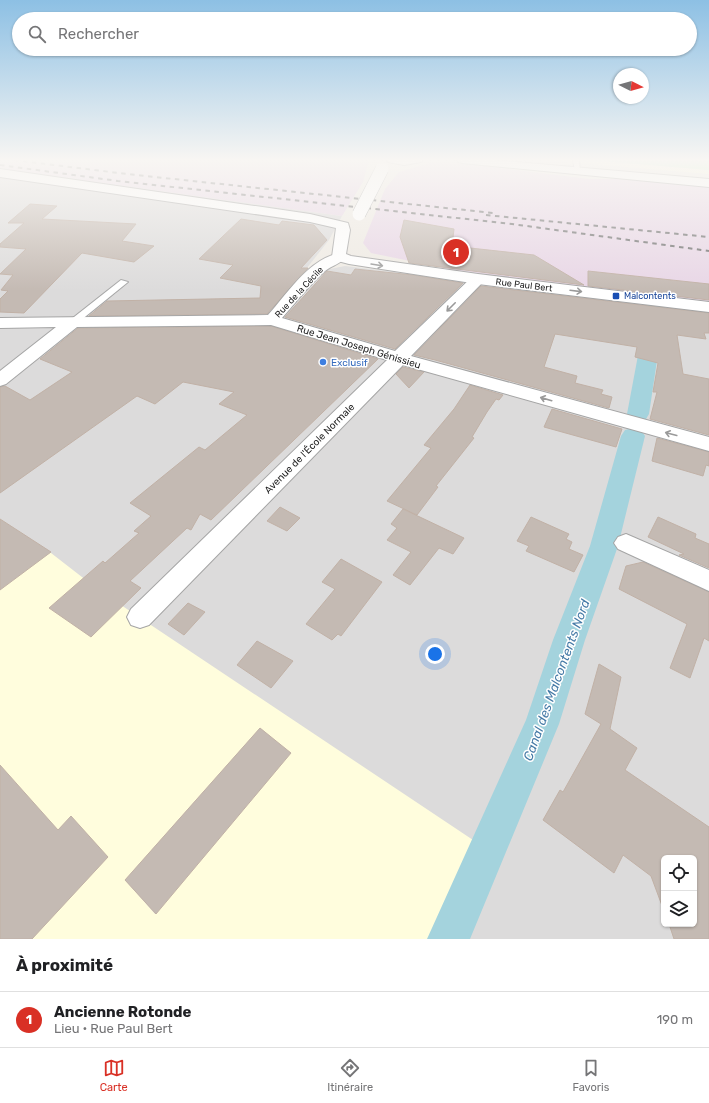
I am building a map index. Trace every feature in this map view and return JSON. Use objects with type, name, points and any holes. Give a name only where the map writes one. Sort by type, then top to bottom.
[{"type":"street","points":[[212,204],[310,218],[343,226]]},
{"type":"street","points":[[339,257],[338,251],[342,242],[343,226],[359,214],[364,204]]},
{"type":"street","name":"Rue Paul Bert","points":[[339,257],[359,262],[478,279],[709,307]]},
{"type":"street","name":"Rue de la Cécile","points":[[272,320],[320,267],[330,260],[339,257]]},
{"type":"street","name":"Avenue de l'École Normale","points":[[140,617],[478,279]]},
{"type":"street","name":"Rue Jean Joseph Génissieu","points":[[0,323],[272,320],[399,358],[709,444]]},
{"type":"street","points":[[0,380],[72,323]]},
{"type":"street","points":[[626,543],[709,581]]},
{"type":"lane","points":[[72,323],[124,282]]},
{"type":"shaded area","points":[[0,204],[253,204],[342,216],[329,240],[269,316],[0,319]]},
{"type":"shaded area","points":[[253,204],[350,204],[342,216]]},
{"type":"shaded area","points":[[379,204],[709,204],[709,302],[479,275],[371,253],[363,243]]},
{"type":"shaded area","points":[[345,266],[709,309],[709,939],[0,939],[0,327],[274,326],[325,270]]},
{"type":"shaded area","points":[[0,519],[51,553],[100,591],[488,850],[448,939],[0,939]],"holes":[[[260,728],[290,753],[155,914],[125,880]]]},
{"type":"building","points":[[30,204],[57,206],[42,219],[136,224],[122,241],[154,246],[134,262],[82,253],[24,313],[0,312],[0,299],[8,291],[1,290],[13,275],[0,274],[26,249],[0,247],[0,244],[24,223],[8,223]]},
{"type":"building","points":[[241,219],[279,225],[282,221],[314,225],[327,240],[301,268],[308,268],[267,314],[89,316],[107,301],[260,298],[261,286],[220,278],[233,265],[199,259]]},
{"type":"building","points":[[404,220],[454,229],[452,246],[534,255],[584,285],[409,263],[400,237]]},
{"type":"building","points":[[355,269],[413,275],[463,283],[395,349],[285,317],[327,271],[351,275]]},
{"type":"building","points":[[588,271],[709,284],[709,300],[588,286]]},
{"type":"building","points":[[481,286],[709,313],[709,333],[704,333],[706,339],[677,335],[683,374],[709,379],[709,435],[650,419],[657,392],[653,392],[658,363],[635,357],[637,347],[555,334],[544,367],[577,376],[575,383],[603,390],[601,394],[612,397],[609,408],[414,355]]},
{"type":"building","points":[[271,326],[378,359],[211,520],[200,514],[191,530],[187,528],[130,581],[141,588],[91,637],[49,608],[103,561],[105,563],[139,533],[134,531],[151,516],[130,503],[199,447],[205,450],[247,415],[219,404],[234,392],[183,382],[155,404],[137,396],[0,493],[0,387],[5,386],[30,400],[72,372],[40,359],[78,328]]},
{"type":"building","points":[[403,367],[424,372],[409,388],[396,374]]},
{"type":"building","points":[[470,385],[503,395],[499,400],[496,399],[472,437],[474,438],[436,486],[438,487],[417,515],[387,501],[431,448],[424,445],[454,409]]},
{"type":"building","points":[[552,409],[622,429],[616,447],[544,427]]},
{"type":"building","points":[[657,438],[709,452],[709,466],[706,465],[703,476],[652,461]]},
{"type":"building","points":[[280,507],[300,518],[287,531],[267,521]]},
{"type":"building","points":[[403,509],[464,538],[453,554],[439,548],[410,585],[393,575],[411,552],[387,540],[397,528],[391,524]]},
{"type":"building","points":[[531,517],[569,534],[566,539],[572,542],[569,549],[583,555],[574,572],[526,551],[529,546],[517,541]]},
{"type":"building","points":[[658,517],[696,534],[695,538],[709,544],[709,568],[679,555],[684,554],[648,537]]},
{"type":"building","points":[[0,519],[51,552],[0,590]]},
{"type":"building","points":[[341,559],[382,582],[341,636],[338,634],[332,640],[306,624],[335,589],[322,582]]},
{"type":"building","points":[[643,562],[709,592],[709,641],[704,638],[690,678],[670,668],[687,624],[619,589],[626,566]]},
{"type":"building","points":[[188,603],[205,612],[184,635],[168,624]]},
{"type":"building","points":[[257,641],[293,661],[271,688],[237,665]]},
{"type":"building","points":[[599,664],[621,677],[610,729],[637,748],[625,770],[709,827],[709,939],[674,939],[670,927],[697,927],[697,855],[661,855],[661,903],[651,876],[623,855],[614,873],[543,820],[560,790],[563,792],[601,724],[585,714]]},
{"type":"building","points":[[260,728],[291,753],[156,914],[125,880]]},
{"type":"building","points":[[0,765],[58,830],[71,816],[108,857],[32,939],[0,939]]},
{"type":"waterway","points":[[638,414],[656,307]]},
{"type":"waterway","name":"Canal des Malcontents Nord","points":[[448,939],[542,724],[569,640],[604,546],[633,436]]},
{"type":"railway","points":[[327,204],[512,224],[709,251]]},
{"type":"railway","points":[[407,204],[493,213]]},
{"type":"railway","points":[[486,215],[709,237]]},
{"type":"place","name":"Ancienne Rotonde","points":[[456,252]]},
{"type":"place","name":"Malcontents","points":[[616,296]]},
{"type":"place","name":"Exclusif","points":[[323,362]]}]
